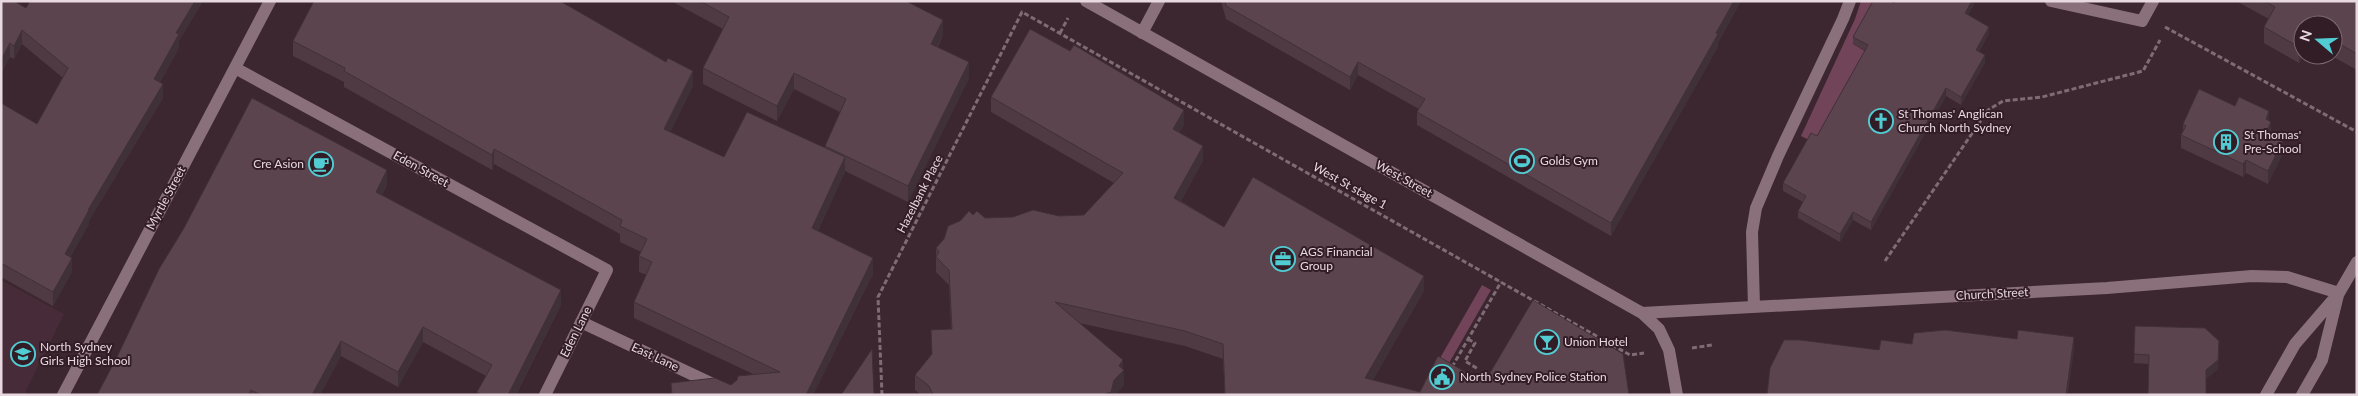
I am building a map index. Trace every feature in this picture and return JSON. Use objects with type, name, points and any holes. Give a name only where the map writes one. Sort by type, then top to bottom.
[{"type":"street","name":"Myrtle Street","points":[[63,395],[270,1]]},
{"type":"street","name":"West Street","points":[[1086,1],[1642,312],[1659,329],[1669,350],[1677,395]]},
{"type":"street","points":[[1142,34],[1159,1]]},
{"type":"street","points":[[1754,307],[1752,232],[1756,208],[1850,1]]},
{"type":"street","points":[[2051,1],[2142,21],[2153,1]]},
{"type":"street","name":"Eden Street","points":[[235,68],[607,270]]},
{"type":"street","points":[[2266,395],[2295,344],[2339,292],[2357,262]]},
{"type":"street","name":"Eden Lane","points":[[545,395],[607,270]]},
{"type":"street","name":"Church Street","points":[[1642,312],[2107,288],[2252,276],[2287,277],[2339,292]]},
{"type":"street","points":[[2302,395],[2322,360],[2339,292]]},
{"type":"street","name":"East Lane","points":[[581,322],[730,392]]},
{"type":"path","name":"West St stage 1","points":[[1022,12],[1630,355]]},
{"type":"path","name":"Hazelbank Place","points":[[882,395],[878,297],[1022,12]]},
{"type":"path","points":[[2145,16],[2357,132]]},
{"type":"path","points":[[1885,260],[1988,110],[2003,101],[2042,97],[2143,71],[2167,28]]},
{"type":"path","points":[[1451,369],[1501,282]]},
{"type":"path","points":[[1468,339],[1475,343],[1465,361],[1478,369]]},
{"type":"shaded area","points":[[1861,1],[1878,1],[1853,44],[1868,53],[1817,144],[1801,136],[1855,19]]},
{"type":"shaded area","name":"North Sydney Girls High School","points":[[1,280],[64,314],[24,395],[1,395]]},
{"type":"shaded area","points":[[1482,285],[1491,290],[1445,370],[1436,365]]},
{"type":"building","points":[[1,1],[14,1],[26,8],[30,1],[195,1],[176,33],[179,34],[154,79],[163,84],[88,210],[65,254],[72,258],[53,292],[1,263],[1,103],[37,124],[68,68],[22,30],[14,46],[10,43],[1,60]]},
{"type":"building","points":[[314,1],[560,1],[666,62],[668,58],[693,71],[664,129],[724,157],[747,112],[845,157],[812,228],[873,258],[806,395],[672,395],[671,383],[715,378],[731,385],[737,380],[738,376],[780,372],[634,302],[652,262],[639,256],[647,239],[620,226],[622,220],[494,149],[492,155],[344,71],[345,68],[293,41]]},
{"type":"building","points":[[700,1],[906,1],[943,20],[931,44],[969,62],[908,186],[825,146],[846,99],[794,73],[777,106],[703,68],[729,17]]},
{"type":"building","points":[[1225,1],[1734,1],[1716,33],[1718,34],[1611,223],[1417,112],[1425,99],[1358,62],[1350,77],[1226,6]]},
{"type":"building","name":"St Thomas' Anglican Church North Sydney","points":[[1873,1],[1891,1],[1894,3],[1895,1],[1972,1],[1965,13],[1989,27],[1976,50],[1985,55],[1961,97],[1946,88],[1871,222],[1853,212],[1840,234],[1798,211],[1806,196],[1783,183],[1811,133],[1817,136],[1868,45],[1853,37]]},
{"type":"building","points":[[2265,1],[2357,1],[2357,54],[2343,46],[2343,15],[2293,15],[2293,44],[2264,27],[2275,7]]},
{"type":"building","points":[[1030,29],[1070,51],[1074,45],[1184,110],[1173,129],[1203,146],[1174,198],[1224,227],[1253,177],[1424,276],[1365,378],[1420,392],[1438,356],[1484,383],[1533,300],[1623,354],[1629,395],[1225,395],[1223,344],[1185,331],[1055,302],[1123,360],[1119,366],[1124,370],[1114,380],[1111,392],[1102,395],[933,395],[929,386],[915,375],[932,354],[931,330],[952,329],[949,270],[936,257],[939,252],[936,248],[944,239],[948,226],[960,221],[969,211],[973,215],[977,211],[985,218],[1013,217],[1033,210],[1059,216],[1084,215],[1123,173],[991,97]]},
{"type":"building","name":"St Thomas' Pre-School","points":[[2199,89],[2235,106],[2239,97],[2269,111],[2266,119],[2271,122],[2266,132],[2283,140],[2268,171],[2246,160],[2243,164],[2181,135],[2186,126],[2183,124]]},
{"type":"building","points":[[252,98],[387,170],[376,192],[561,290],[508,395],[482,395],[477,392],[492,365],[423,327],[398,372],[341,341],[312,395],[261,395],[251,390],[248,395],[97,395],[159,269],[184,228]]},
{"type":"building","points":[[2135,326],[2205,328],[2219,341],[2218,360],[2206,370],[2206,395],[2148,395],[2149,355],[2134,354]]},
{"type":"building","points":[[1945,330],[2017,339],[2018,330],[2074,337],[2066,395],[1767,395],[1770,368],[1784,340],[1800,340],[1879,350],[1881,340],[1912,344],[1914,333]]},
{"type":"building","points":[[872,349],[874,395],[841,395]]},
{"type":"place","name":"St Thomas' Anglican Church North Sydney","points":[[1881,121]]},
{"type":"place","name":"St Thomas' Pre-School","points":[[2226,142]]},
{"type":"place","name":"Golds Gym","points":[[1522,161]]},
{"type":"place","name":"Cre Asion","points":[[321,164]]},
{"type":"place","name":"AGS Financial Group","points":[[1283,259]]},
{"type":"place","name":"Union Hotel","points":[[1547,342]]},
{"type":"place","name":"North Sydney Girls High School","points":[[23,354]]},
{"type":"place","name":"North Sydney Police Station","points":[[1442,377]]}]
